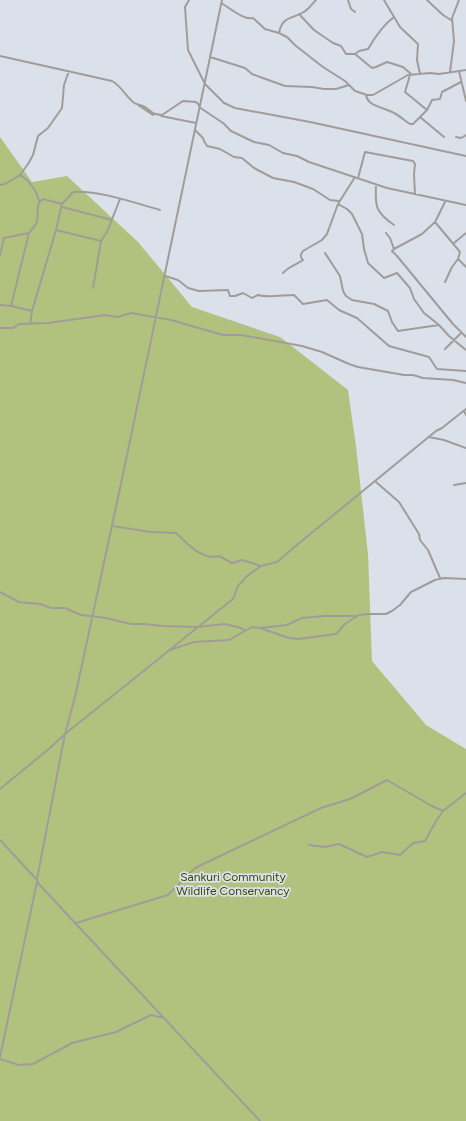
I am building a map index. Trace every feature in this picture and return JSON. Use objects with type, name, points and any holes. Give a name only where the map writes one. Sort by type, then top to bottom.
[{"type":"street","points":[[189,0],[185,7],[188,50],[205,84],[224,103],[235,108],[310,122],[466,156]]},
{"type":"street","points":[[279,34],[281,26],[284,22],[290,17],[308,9],[316,0]]},
{"type":"street","points":[[348,0],[355,12]]},
{"type":"street","points":[[384,0],[402,30],[418,44],[417,60],[420,74]]},
{"type":"street","points":[[427,0],[443,15],[451,20]]},
{"type":"street","points":[[450,72],[454,41],[451,20],[459,0]]},
{"type":"street","points":[[165,1019],[151,1015],[116,1032],[72,1042],[33,1064],[19,1065],[0,1058],[37,881],[65,734],[75,697],[112,526],[221,2],[243,17],[249,19],[253,18],[265,29],[288,39],[359,93],[366,95],[373,95],[410,74],[439,74],[466,70]]},
{"type":"street","points":[[299,14],[314,30],[333,44],[341,46],[346,54],[355,54],[359,51],[368,49],[376,35],[388,21],[394,17]]},
{"type":"street","points":[[355,54],[372,68],[376,68],[387,62],[403,67],[410,74]]},
{"type":"street","points":[[0,56],[69,71],[117,84],[132,102],[150,114],[196,123]]},
{"type":"street","points":[[210,57],[245,68],[252,74],[285,86],[336,89],[349,85]]},
{"type":"street","points":[[0,185],[5,184],[20,175],[33,155],[38,136],[48,128],[62,108],[64,85],[69,71]]},
{"type":"street","points":[[459,71],[466,101]]},
{"type":"street","points":[[410,74],[405,92],[427,110]]},
{"type":"street","points":[[366,95],[366,99],[371,103],[393,112],[410,124],[413,124],[427,110],[432,100],[440,99],[442,92],[461,82]]},
{"type":"street","points":[[137,105],[142,105],[153,114],[162,115],[183,101],[196,102],[235,134],[254,142],[272,146],[280,151],[297,156],[309,162],[376,184],[446,202],[466,205]]},
{"type":"street","points":[[420,117],[444,137]]},
{"type":"street","points":[[195,130],[204,138],[207,146],[220,149],[242,158],[259,171],[273,178],[294,182],[313,189],[328,199],[339,202],[349,210],[363,239],[363,246],[368,263],[384,278],[397,273],[410,288],[414,299],[424,313],[466,350]]},
{"type":"street","points":[[456,137],[461,138],[466,135]]},
{"type":"street","points":[[283,273],[288,267],[296,265],[303,260],[301,258],[301,254],[303,251],[322,240],[330,230],[339,202],[356,177],[365,152],[413,161],[416,164],[414,174],[415,194]]},
{"type":"street","points":[[11,306],[29,233],[36,223],[39,201],[37,192],[27,179],[20,175]]},
{"type":"street","points":[[376,184],[376,204],[382,217],[394,225]]},
{"type":"street","points":[[30,324],[32,311],[62,205],[73,192],[84,191],[160,210]]},
{"type":"street","points":[[39,201],[43,199],[112,220]]},
{"type":"street","points":[[93,288],[101,241],[107,232],[120,199]]},
{"type":"street","points":[[394,249],[422,234],[435,222],[446,202]]},
{"type":"street","points":[[435,222],[460,252],[458,259],[452,267],[445,282]]},
{"type":"street","points":[[56,230],[101,241]]},
{"type":"street","points":[[0,237],[4,238],[29,233]]},
{"type":"street","points":[[386,233],[390,238],[394,249],[392,251],[393,254],[397,256],[461,333],[466,337]]},
{"type":"street","points":[[454,244],[466,233]]},
{"type":"street","points":[[0,255],[4,238]]},
{"type":"street","points":[[325,252],[340,276],[343,291],[346,296],[352,300],[374,304],[388,311],[398,332],[439,325]]},
{"type":"street","points":[[458,259],[466,268]]},
{"type":"street","points":[[165,276],[178,280],[188,288],[198,291],[228,290],[230,296],[243,293],[252,298],[258,295],[264,297],[294,295],[303,304],[327,300],[339,310],[357,318],[389,346],[429,357],[437,369],[466,371]]},
{"type":"street","points":[[0,305],[32,311]]},
{"type":"street","points":[[0,328],[13,328],[19,324],[48,323],[105,314],[118,317],[131,313],[171,320],[223,335],[241,335],[302,346],[322,352],[358,367],[424,378],[453,380],[466,383]]},
{"type":"street","points":[[445,349],[461,333]]},
{"type":"street","points":[[0,790],[65,734],[233,598],[242,580],[261,566],[277,562],[282,559],[292,549],[436,431],[465,410],[466,415]]},
{"type":"street","points":[[429,437],[444,440],[466,448]]},
{"type":"street","points":[[376,481],[399,502],[419,534],[420,540],[428,550],[440,578]]},
{"type":"street","points":[[454,485],[466,483]]},
{"type":"street","points":[[112,526],[151,532],[176,533],[194,550],[212,558],[219,556],[232,563],[242,560],[261,566]]},
{"type":"street","points":[[260,628],[287,625],[302,618],[386,614],[400,604],[411,592],[435,580],[440,578],[466,579]]},
{"type":"street","points":[[0,592],[19,602],[40,604],[51,608],[66,608],[81,615],[131,624],[197,627],[225,624],[244,630]]},
{"type":"street","points":[[170,650],[194,642],[229,640],[244,630],[252,627],[260,628],[289,638],[306,639],[316,636],[336,634],[345,624],[357,616]]},
{"type":"street","points":[[76,924],[168,895],[195,868],[321,808],[350,799],[388,780],[430,805],[444,811]]},
{"type":"street","points":[[309,845],[325,847],[339,844],[367,857],[382,852],[400,854],[413,843],[425,841],[436,821],[444,811],[466,793]]},
{"type":"street","points":[[0,840],[76,924],[260,1121]]},
{"type":"green space","name":"Sankuri Community Wildlife Conservancy","points":[[0,137],[32,182],[67,176],[138,242],[192,307],[280,337],[348,390],[368,554],[372,661],[426,725],[466,749],[466,1121],[0,1121]]}]
